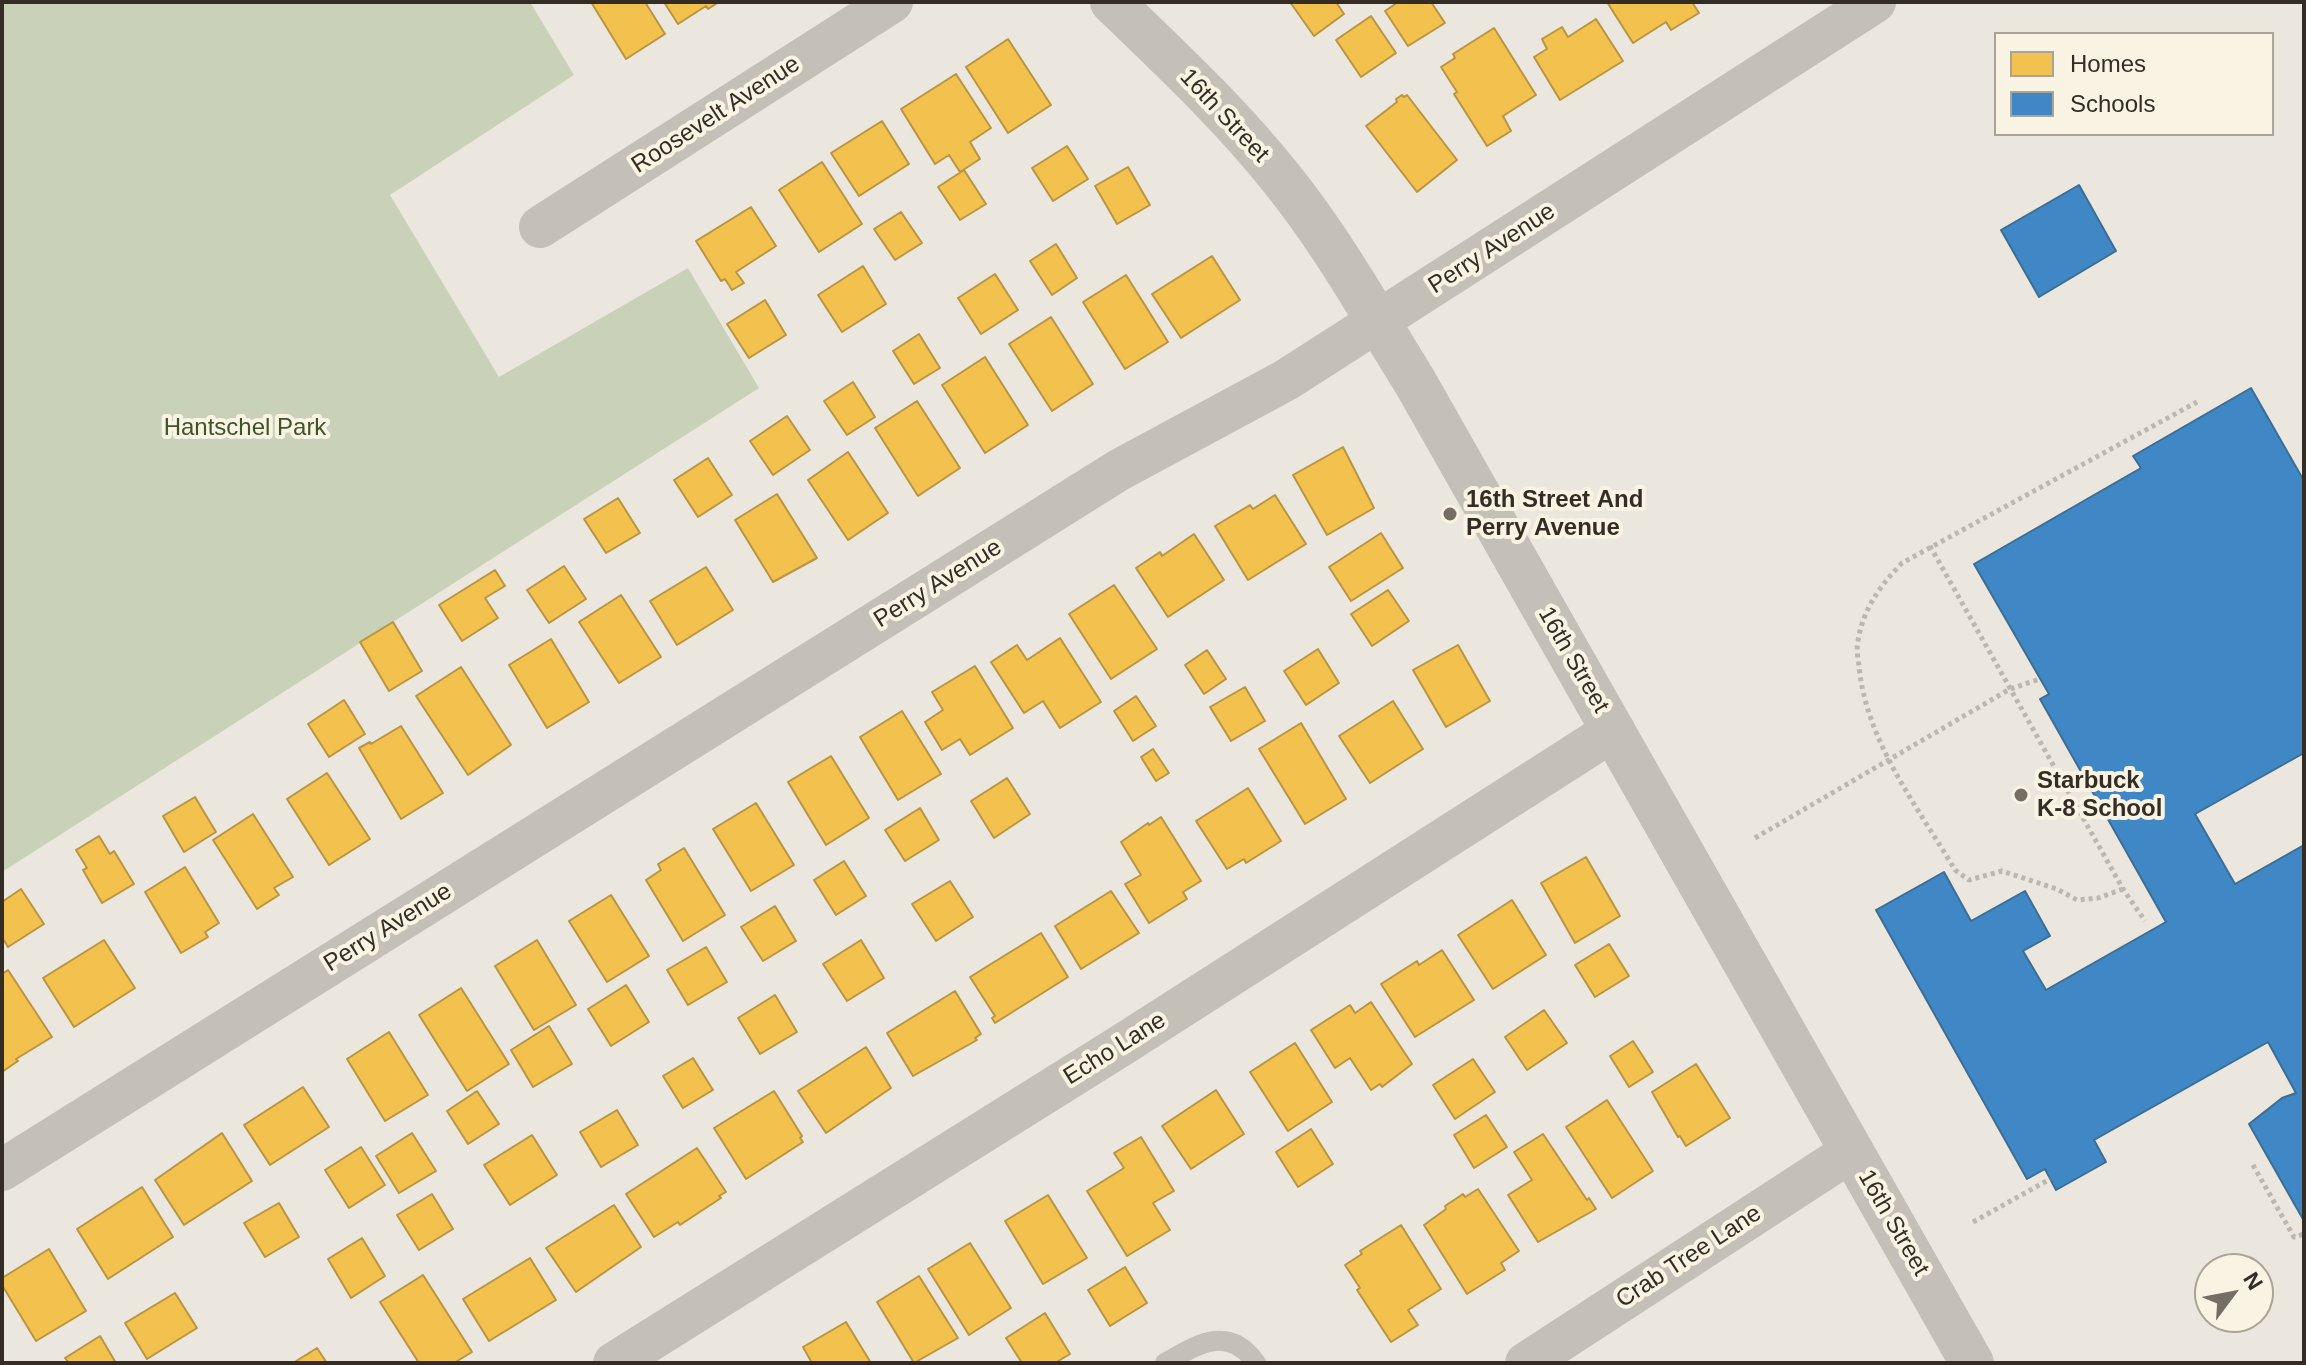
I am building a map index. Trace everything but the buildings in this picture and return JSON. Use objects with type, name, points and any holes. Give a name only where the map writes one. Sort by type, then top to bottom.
[{"type":"street","name":"Roosevelt Avenue","points":[[540,227],[892,2]]},
{"type":"street","name":"16th Street","points":[[1112,2],[1224,110],[1283,180],[1378,321],[1614,730],[1972,1363]]},
{"type":"street","name":"Perry Avenue","points":[[2,1170],[1119,470],[1286,380],[1875,2]]},
{"type":"street","name":"Echo Lane","points":[[614,1363],[1125,1043],[1614,730]]},
{"type":"street","name":"Crab Tree Lane","points":[[1526,1363],[1852,1151]]},
{"type":"lane","points":[[1165,1363],[1199,1343],[1227,1341],[1245,1348],[1256,1363]]},
{"type":"path","points":[[2123,889],[2098,898],[2077,900],[2057,889],[2002,871],[1969,880],[1955,870],[1889,760],[1861,688],[1857,644],[1867,609],[1881,585],[1902,563],[2197,402]]},
{"type":"path","points":[[1930,546],[2123,889],[2145,921]]},
{"type":"path","points":[[1755,838],[2010,689],[2040,679]]},
{"type":"path","points":[[2253,1165],[2294,1237],[2304,1234]]},
{"type":"path","points":[[1973,1222],[2050,1179]]},
{"type":"green space","name":"Hantschel Park","points":[[2,2],[530,2],[574,75],[390,195],[499,377],[688,268],[759,388],[2,872]]},
{"type":"place","name":"16th Street And Perry Avenue","points":[[1450,514]]},
{"type":"place","name":"Starbuck K-8 School","points":[[2021,795]]}]
